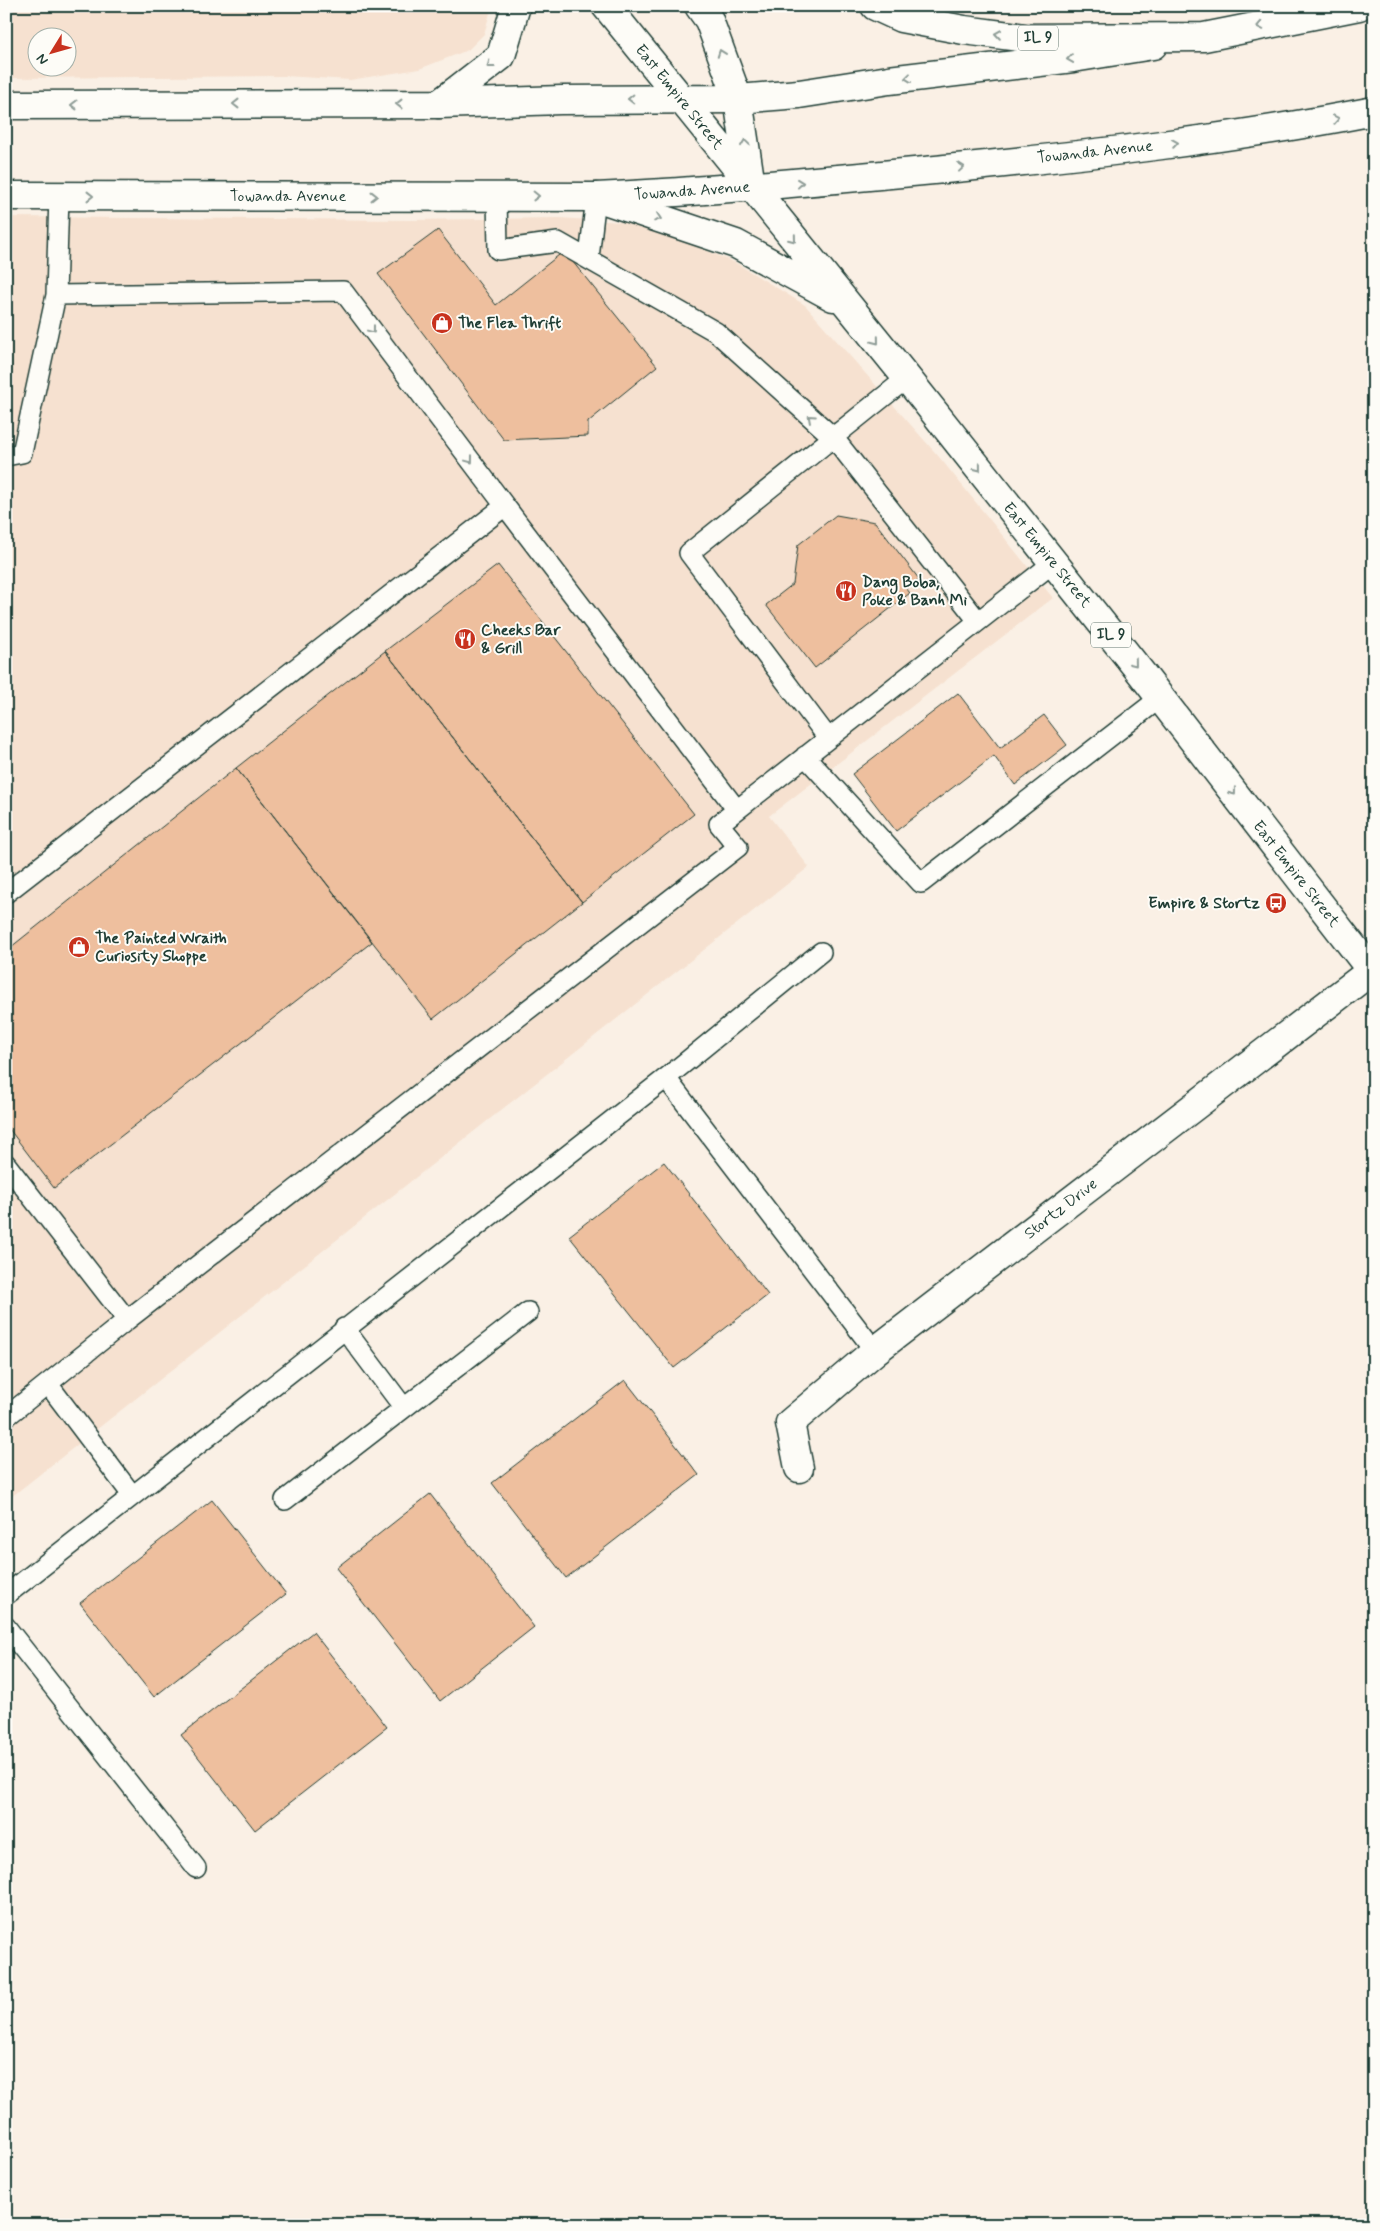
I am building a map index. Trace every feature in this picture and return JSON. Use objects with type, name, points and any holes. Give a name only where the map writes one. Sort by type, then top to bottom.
[{"type":"main road","points":[[439,104],[501,56],[516,6]]},
{"type":"main road","name":"East Empire Street","points":[[606,6],[751,188],[907,378],[1160,698],[1372,972]]},
{"type":"main road","name":"East Empire Street","points":[[698,6],[709,20],[738,98],[751,188]]},
{"type":"main road","name":"IL 9","points":[[875,6],[901,18],[964,30],[1026,38],[1204,37],[1360,6]]},
{"type":"main road","points":[[6,105],[439,104],[738,98],[799,94],[889,80],[1073,58],[1204,37]]},
{"type":"main road","name":"Towanda Avenue","points":[[6,196],[596,197],[751,188],[1165,144],[1328,120],[1374,111]]},
{"type":"main road","points":[[596,197],[736,244],[845,303]]},
{"type":"main road","name":"Stortz Drive","points":[[799,1468],[790,1423],[875,1352],[1372,972]]},
{"type":"lane","points":[[6,456],[22,453],[56,295],[59,196]]},
{"type":"lane","points":[[497,196],[498,250],[558,242],[716,332],[834,438],[978,621]]},
{"type":"lane","points":[[589,258],[596,197]]},
{"type":"lane","points":[[56,295],[343,291],[737,810]]},
{"type":"lane","points":[[828,738],[689,553],[907,378]]},
{"type":"lane","points":[[6,893],[505,506]]},
{"type":"lane","points":[[6,1417],[127,1320],[738,847],[719,824],[1053,563]]},
{"type":"lane","points":[[805,756],[921,883],[1160,698]]},
{"type":"lane","points":[[6,1595],[344,1328],[666,1078],[821,952]]},
{"type":"lane","points":[[666,1078],[875,1352]]},
{"type":"lane","points":[[6,1164],[127,1320]]},
{"type":"lane","points":[[285,1500],[528,1312]]},
{"type":"lane","points":[[344,1328],[404,1408]]},
{"type":"lane","points":[[48,1384],[132,1495]]},
{"type":"lane","points":[[6,1627],[196,1868]]},
{"type":"shaded area","points":[[6,6],[492,6],[484,34],[468,50],[419,69],[350,80],[285,76],[78,77],[78,28],[28,28],[28,78],[6,78]]},
{"type":"shaded area","points":[[6,217],[410,220],[559,218],[621,222],[672,236],[736,263],[805,305],[940,458],[1053,598],[769,816],[809,867],[6,1501]]},
{"type":"building","points":[[438,230],[496,305],[564,251],[657,366],[588,422],[588,436],[504,440],[378,274]]},
{"type":"building","name":"Dang Boba, Poke & Banh Mi","points":[[836,515],[875,522],[919,579],[906,588],[910,593],[815,668],[766,605],[793,584],[798,545]]},
{"type":"building","points":[[498,565],[694,814],[582,902],[385,651]]},
{"type":"building","points":[[385,651],[582,902],[433,1019],[236,768]]},
{"type":"building","points":[[958,693],[1000,748],[1044,715],[1067,745],[1015,785],[994,756],[896,831],[852,774]]},
{"type":"building","points":[[236,768],[372,942],[54,1188],[6,1125],[6,951]]},
{"type":"building","points":[[664,1162],[768,1295],[674,1368],[569,1236]]},
{"type":"building","points":[[625,1380],[699,1475],[566,1578],[492,1483]]},
{"type":"building","points":[[430,1494],[534,1627],[440,1701],[336,1568]]},
{"type":"building","points":[[212,1500],[286,1594],[154,1697],[80,1603]]},
{"type":"building","points":[[313,1632],[387,1727],[255,1830],[181,1735]]},
{"type":"place","name":"The Flea Thrift","points":[[442,323]]},
{"type":"place","name":"Dang Boba, Poke & Banh Mi","points":[[846,591]]},
{"type":"place","name":"Cheeks Bar & Grill","points":[[465,639]]},
{"type":"place","name":"Empire & Stortz","points":[[1276,903]]},
{"type":"place","name":"The Painted Wraith Curiosity Shoppe","points":[[79,947]]}]
